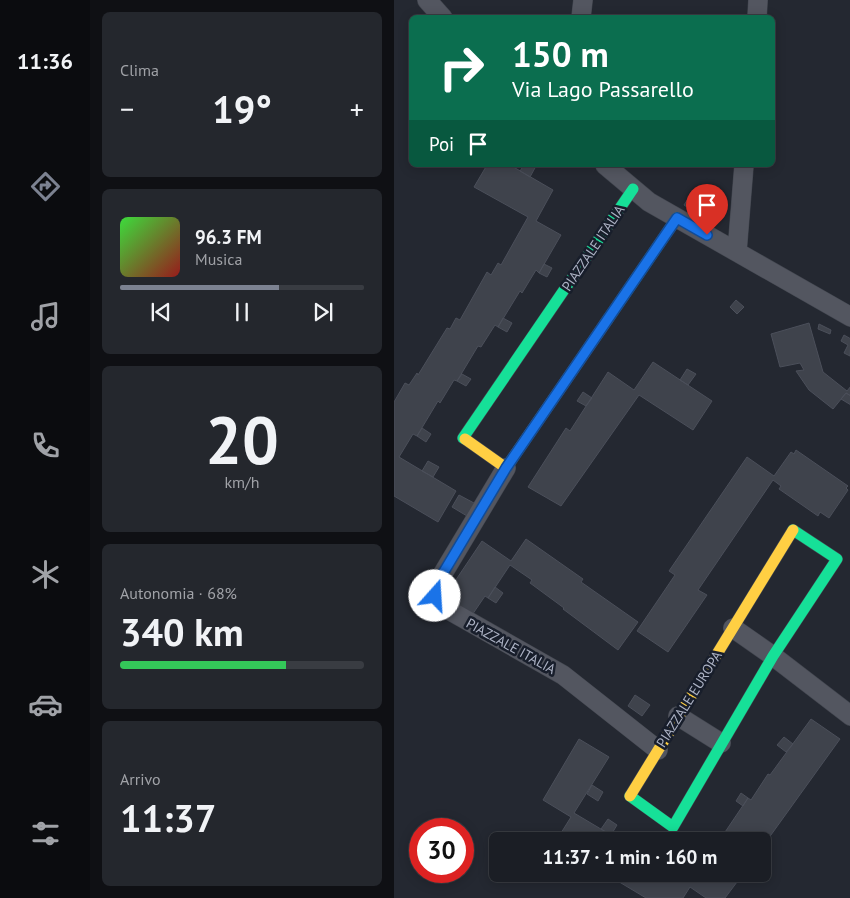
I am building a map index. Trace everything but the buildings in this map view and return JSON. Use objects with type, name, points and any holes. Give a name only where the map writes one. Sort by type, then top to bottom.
[{"type":"street","points":[[427,0],[440,15]]},
{"type":"street","points":[[581,15],[583,0]]},
{"type":"street","points":[[757,15],[758,0]]},
{"type":"street","points":[[607,167],[648,202],[850,317]]},
{"type":"street","points":[[737,252],[744,167]]},
{"type":"street","name":"PIAZZALE ITALIA","points":[[506,468],[463,438],[633,189]]},
{"type":"street","name":"PIAZZALE ITALIA","points":[[658,750],[563,675],[452,613],[440,605],[435,596],[436,585],[506,468],[677,218]]},
{"type":"street","name":"PIAZZALE EUROPA","points":[[793,530],[837,559],[773,656],[673,826],[629,797],[678,716],[793,530]]},
{"type":"street","points":[[733,628],[773,656],[850,716]]},
{"type":"street","points":[[678,716],[721,743]]},
{"type":"traffic: fast","points":[[465,439],[463,438],[633,189]]},
{"type":"traffic: fast","points":[[608,319],[677,218]]},
{"type":"traffic: fast","points":[[630,796],[673,827],[773,656],[837,559],[793,530]]},
{"type":"traffic: slow","points":[[465,439],[506,468],[608,319]]},
{"type":"traffic: slow","points":[[630,796],[793,530]]},
{"type":"route","points":[[435,596],[436,585],[506,468],[677,218],[707,235]]}]
